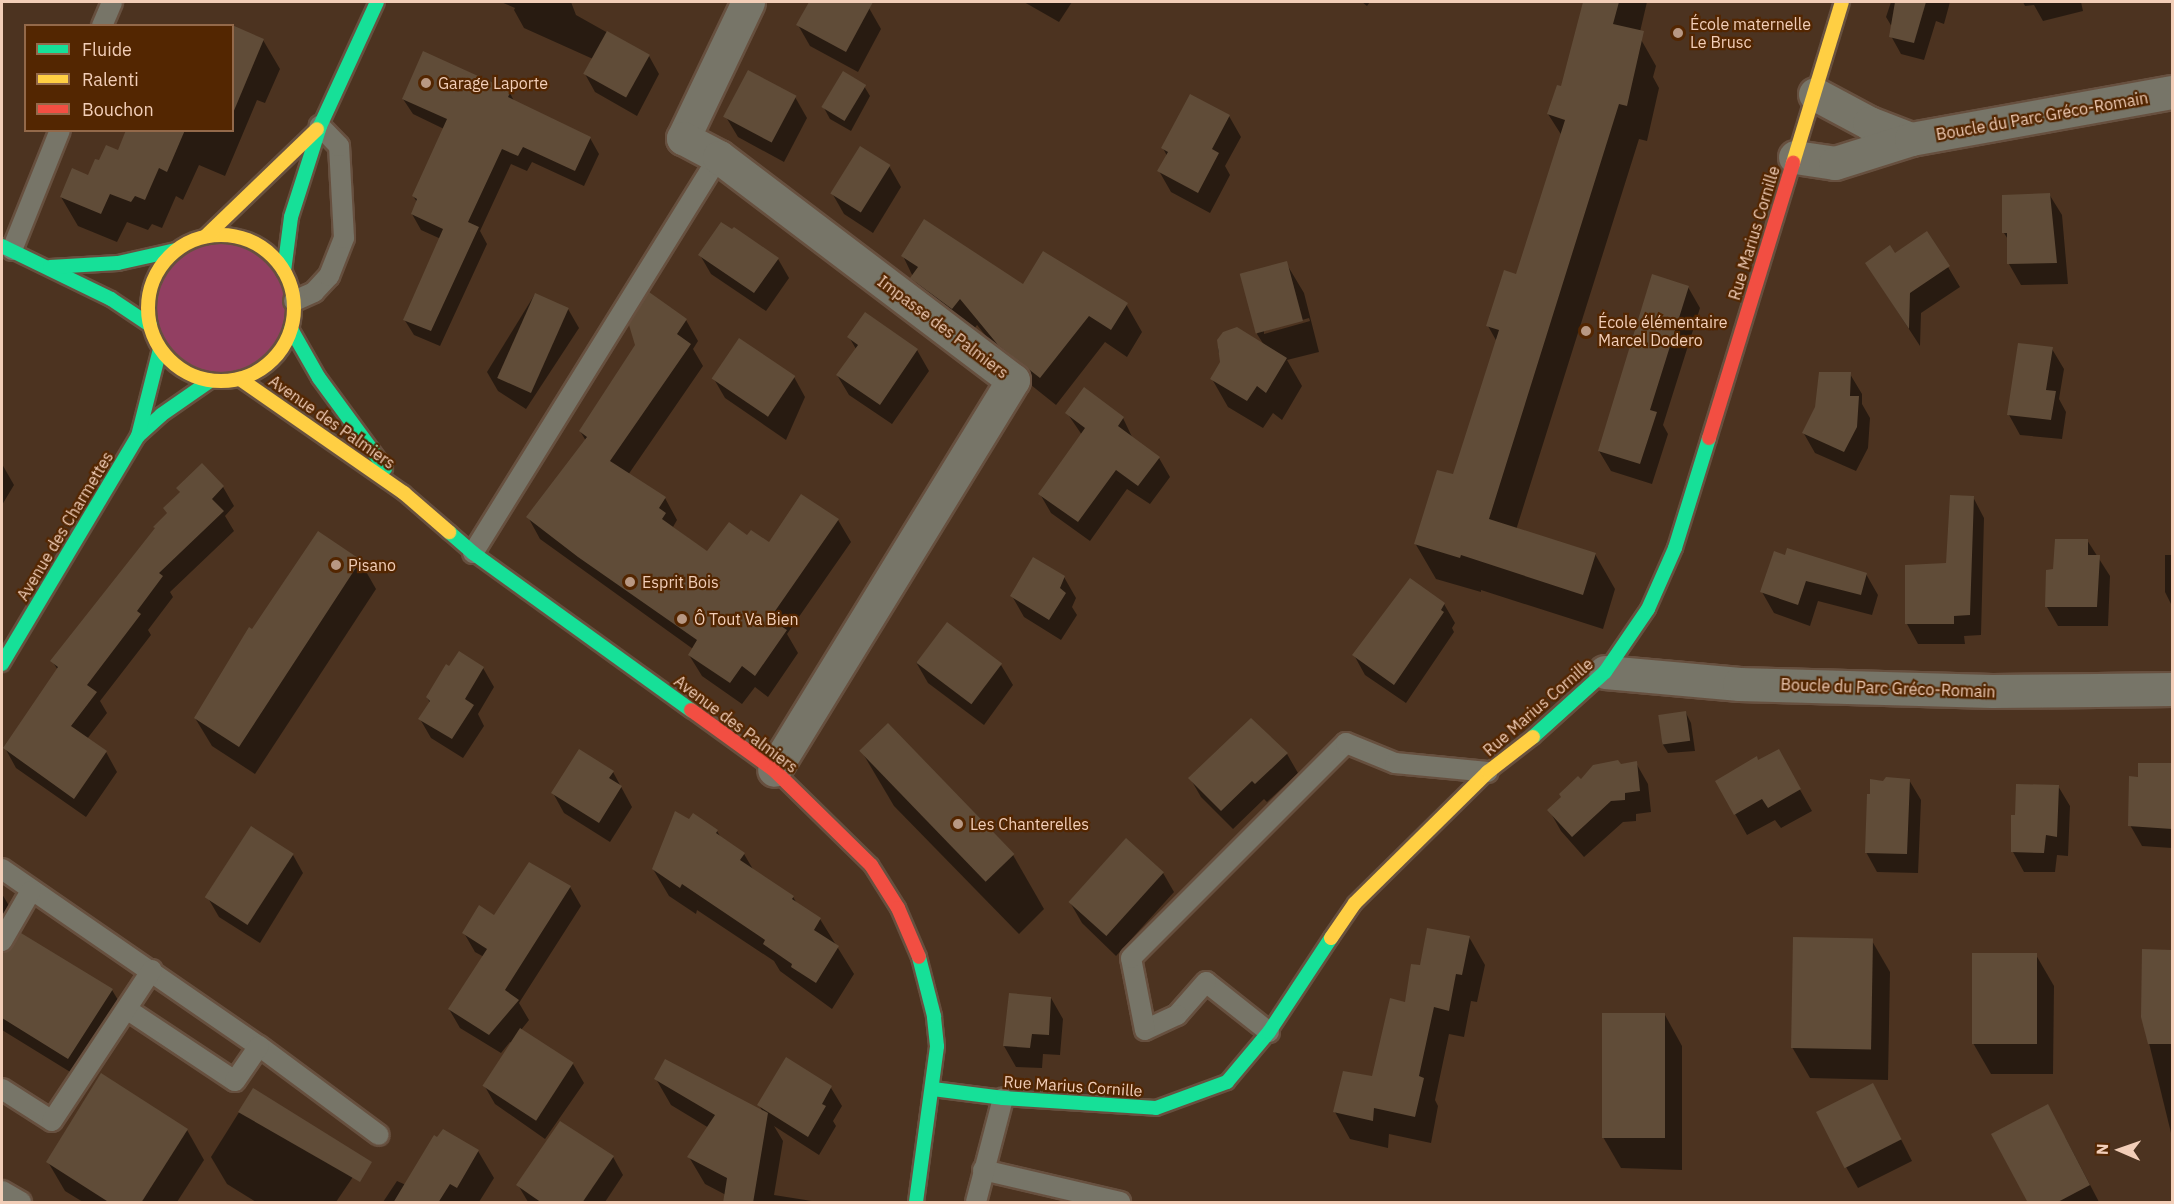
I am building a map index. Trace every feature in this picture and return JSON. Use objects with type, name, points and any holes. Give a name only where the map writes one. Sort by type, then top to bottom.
[{"type":"street","points":[[284,271],[291,217],[320,126],[376,2]]},
{"type":"street","name":"Impasse des Palmiers","points":[[748,2],[683,138],[719,157],[1013,380],[774,770]]},
{"type":"street","name":"Rue Marius Cornille","points":[[933,1089],[1003,1098],[1156,1108],[1227,1082],[1269,1032],[1355,903],[1488,772],[1535,735],[1605,672],[1648,609],[1675,548],[1842,2]]},
{"type":"street","name":"Boucle du Parc Gréco-Romain","points":[[1795,157],[1835,163],[1911,139],[2172,92]]},
{"type":"street","points":[[1815,94],[1869,123],[1911,139]]},
{"type":"street","points":[[50,267],[118,263],[176,250],[206,236],[320,126]]},
{"type":"street","points":[[176,250],[161,265],[152,284],[148,304],[150,325],[160,348],[173,364],[190,375],[210,381],[240,379],[262,369],[280,351],[291,329],[294,301],[291,285],[284,271],[270,253],[250,241],[229,235],[206,236]]},
{"type":"street","points":[[7,248],[50,267],[111,300],[150,325]]},
{"type":"street","name":"Avenue des Palmiers","points":[[291,329],[319,378],[404,493]]},
{"type":"street","name":"Avenue des Charmettes","points":[[2,664],[138,436],[160,348]]},
{"type":"street","name":"Avenue des Palmiers","points":[[240,379],[404,493],[472,553],[774,770],[871,865],[898,908],[924,970],[934,1016],[937,1046],[933,1089],[916,1203]]},
{"type":"street","name":"Avenue des Charmettes","points":[[138,436],[161,416],[210,381]]},
{"type":"street","name":"Boucle du Parc Gréco-Romain","points":[[1605,672],[1739,684],[1992,691],[2172,689]]},
{"type":"lane","points":[[103,24],[112,2]]},
{"type":"lane","points":[[294,301],[314,292],[329,276],[344,238],[339,146],[320,126]]},
{"type":"lane","points":[[7,248],[59,132]]},
{"type":"lane","points":[[472,553],[719,157]]},
{"type":"lane","points":[[1269,1032],[1206,982],[1177,1016],[1145,1030],[1131,958],[1346,743],[1395,763],[1488,772]]},
{"type":"lane","points":[[2,869],[260,1046],[379,1136]]},
{"type":"lane","points":[[2,941],[31,891]]},
{"type":"lane","points":[[2,1089],[52,1121],[128,1010],[152,970]]},
{"type":"lane","points":[[128,1010],[235,1081],[260,1046]]},
{"type":"lane","points":[[976,1203],[1003,1098]]},
{"type":"lane","points":[[983,1170],[1120,1203]]},
{"type":"lane","points":[[2,1191],[21,1203]]},
{"type":"shaded area","points":[[221,235],[249,240],[272,256],[288,279],[293,307],[288,335],[272,358],[249,374],[221,379],[193,374],[170,358],[154,335],[149,307],[154,279],[170,256],[193,240]]},
{"type":"building","points":[[809,2],[873,2],[846,52],[796,25]]},
{"type":"building","points":[[1583,2],[1619,2],[1613,24],[1644,31],[1627,106],[1619,104],[1489,519],[1596,553],[1583,595],[1461,555],[1460,558],[1414,544],[1437,470],[1453,474],[1499,330],[1486,326],[1504,270],[1516,274],[1565,120],[1547,114],[1557,85],[1561,86]]},
{"type":"building","points":[[1895,2],[1926,2],[1914,43],[1889,37]]},
{"type":"building","points":[[234,26],[264,39],[234,111]]},
{"type":"building","points":[[607,31],[650,55],[626,98],[583,74]]},
{"type":"building","points":[[423,51],[511,91],[508,97],[591,137],[575,171],[523,147],[518,156],[502,149],[468,222],[479,227],[431,331],[403,320],[443,229],[411,214],[417,199],[412,196],[447,119],[402,99]]},
{"type":"building","points":[[748,70],[797,96],[772,143],[723,117]]},
{"type":"building","points":[[843,71],[866,85],[845,121],[821,107]]},
{"type":"building","points":[[1190,94],[1230,115],[1212,149],[1219,153],[1198,193],[1157,171],[1168,152],[1161,148]]},
{"type":"building","points":[[125,132],[184,132],[167,172],[159,168],[145,200],[135,196],[131,202],[110,194],[101,214],[60,197],[72,168],[88,175],[95,159],[99,160],[106,145],[118,150]]},
{"type":"building","points":[[860,146],[891,165],[861,213],[830,193]]},
{"type":"building","points":[[2050,193],[2057,263],[2007,264],[2007,233],[2002,233],[2002,195]]},
{"type":"building","points":[[924,219],[1023,284],[1043,251],[1128,303],[1111,330],[1089,316],[1040,378],[998,345],[960,299],[952,309],[910,278],[918,267],[901,256]]},
{"type":"building","points":[[721,222],[732,229],[734,227],[779,258],[754,293],[698,255]]},
{"type":"building","points":[[1927,231],[1950,266],[1910,293],[1909,329],[1865,263],[1890,245],[1895,253]]},
{"type":"building","points":[[1287,261],[1303,321],[1256,334],[1240,274]]},
{"type":"building","points":[[1652,274],[1689,286],[1650,410],[1657,412],[1640,464],[1598,451]]},
{"type":"building","points":[[649,292],[687,319],[677,334],[691,344],[610,461],[666,497],[659,508],[666,513],[662,519],[707,551],[729,522],[747,535],[751,530],[769,542],[801,494],[839,519],[773,614],[779,618],[776,623],[787,630],[755,676],[742,666],[730,683],[688,655],[697,640],[578,557],[526,517],[587,437],[579,431],[635,345],[629,325]]},
{"type":"building","points":[[535,293],[569,308],[531,393],[497,378]]},
{"type":"building","points":[[865,312],[918,349],[880,405],[836,375],[858,345],[847,337]]},
{"type":"building","points":[[1237,327],[1287,358],[1266,393],[1257,386],[1247,401],[1210,379],[1220,362],[1217,340],[1223,332]]},
{"type":"building","points":[[739,338],[795,376],[768,417],[712,379]]},
{"type":"building","points":[[2018,343],[2053,347],[2046,390],[2056,391],[2051,420],[2007,415]]},
{"type":"building","points":[[1819,372],[1851,372],[1850,396],[1859,396],[1857,427],[1844,452],[1802,433],[1815,407]]},
{"type":"building","points":[[1084,387],[1124,417],[1118,426],[1160,457],[1138,486],[1116,470],[1078,522],[1038,494],[1085,428],[1065,413]]},
{"type":"building","points":[[202,463],[224,486],[212,499],[224,511],[159,573],[163,576],[137,611],[141,614],[87,685],[97,692],[71,726],[107,751],[74,799],[3,748],[58,667],[50,661],[155,528],[153,527],[167,513],[163,508],[180,492],[176,488]]},
{"type":"building","points":[[1950,495],[1974,496],[1970,615],[1954,616],[1954,624],[1905,624],[1905,565],[1946,563]]},
{"type":"building","points":[[318,531],[361,560],[239,747],[194,718],[249,627],[252,629]]},
{"type":"building","points":[[2055,539],[2088,539],[2088,555],[2100,555],[2097,607],[2045,607],[2046,570],[2053,569]]},
{"type":"building","points":[[1787,548],[1867,573],[1861,595],[1806,581],[1798,605],[1760,592],[1774,551],[1785,555]]},
{"type":"building","points":[[1033,557],[1065,576],[1060,588],[1066,593],[1049,620],[1010,596]]},
{"type":"building","points":[[1410,578],[1445,603],[1441,610],[1444,612],[1394,685],[1352,655]]},
{"type":"building","points":[[947,622],[1002,664],[971,704],[916,663]]},
{"type":"building","points":[[459,651],[484,667],[465,699],[474,705],[452,739],[418,719],[430,701],[426,697],[446,664],[449,666]]},
{"type":"building","points":[[1686,711],[1690,741],[1662,745],[1658,715]]},
{"type":"building","points":[[1251,718],[1288,753],[1255,784],[1252,781],[1221,811],[1188,778]]},
{"type":"building","name":"Les Chanterelles","points":[[888,723],[1014,854],[986,882],[859,751]]},
{"type":"building","points":[[579,749],[614,771],[609,778],[622,786],[599,823],[551,793]]},
{"type":"building","points":[[1779,749],[1801,789],[1768,808],[1762,799],[1734,815],[1715,781],[1757,756],[1758,760]]},
{"type":"building","points":[[1618,760],[1621,764],[1637,761],[1640,791],[1625,793],[1625,800],[1611,801],[1572,837],[1547,810],[1561,797],[1559,794],[1578,776],[1581,779],[1593,765]]},
{"type":"building","points":[[2138,763],[2172,763],[2172,829],[2128,826],[2129,776],[2138,777]]},
{"type":"building","points":[[1886,777],[1910,779],[1907,854],[1865,853],[1867,794],[1870,794],[1870,779],[1883,781]]},
{"type":"building","points":[[2016,784],[2059,785],[2057,837],[2046,835],[2044,853],[2011,852],[2011,815],[2015,815]]},
{"type":"building","points":[[675,811],[689,819],[693,813],[718,830],[716,833],[745,853],[740,860],[794,896],[792,899],[821,918],[814,930],[839,946],[816,983],[791,967],[792,964],[763,944],[765,940],[682,884],[680,888],[652,869]]},
{"type":"building","points":[[251,826],[294,854],[247,925],[205,897]]},
{"type":"building","points":[[1126,838],[1164,872],[1106,936],[1068,902]]},
{"type":"building","points":[[529,862],[571,886],[505,990],[519,1000],[489,1035],[448,1009],[487,949],[462,933],[479,905],[494,915]]},
{"type":"building","points":[[1427,928],[1470,936],[1462,975],[1456,974],[1449,1011],[1434,1007],[1419,1076],[1424,1078],[1415,1117],[1374,1108],[1373,1121],[1333,1112],[1343,1071],[1372,1076],[1390,998],[1405,1002],[1411,964],[1420,965]]},
{"type":"building","points":[[21,933],[113,989],[68,1059],[2,1018],[2,953],[12,947]]},
{"type":"building","points":[[1793,937],[1873,938],[1871,1049],[1791,1048]]},
{"type":"building","points":[[2142,949],[2172,950],[2172,1044],[2148,1044],[2141,1017]]},
{"type":"building","points":[[1972,953],[2037,953],[2037,1044],[1972,1044]]},
{"type":"building","points":[[1009,993],[1051,997],[1049,1035],[1032,1034],[1030,1048],[1003,1046]]},
{"type":"building","points":[[1602,1013],[1665,1013],[1665,1138],[1602,1138]]},
{"type":"building","points":[[520,1028],[574,1063],[536,1121],[482,1086]]},
{"type":"building","points":[[786,1057],[832,1086],[822,1104],[826,1106],[808,1137],[757,1105]]},
{"type":"building","points":[[665,1059],[768,1113],[753,1203],[723,1203],[727,1178],[687,1157],[715,1115],[654,1079]]},
{"type":"building","points":[[101,1073],[188,1129],[141,1203],[110,1203],[46,1162]]},
{"type":"building","points":[[1873,1083],[1902,1139],[1845,1168],[1816,1112]]},
{"type":"building","points":[[253,1088],[372,1162],[360,1182],[238,1112]]},
{"type":"building","points":[[2048,1104],[2090,1185],[2056,1203],[2028,1203],[1991,1134]]},
{"type":"building","points":[[560,1121],[614,1156],[582,1203],[542,1203],[516,1185]]},
{"type":"building","points":[[443,1129],[479,1150],[457,1188],[450,1184],[438,1203],[393,1203],[434,1135],[437,1137]]},
{"type":"traffic: fast","points":[[284,271],[291,217],[320,126],[377,2]]},
{"type":"traffic: fast","points":[[2,246],[111,299],[150,325]]},
{"type":"traffic: fast","points":[[50,267],[118,263],[176,250]]},
{"type":"traffic: fast","points":[[291,329],[319,378],[385,468]]},
{"type":"traffic: fast","points":[[2,664],[138,436],[160,349]]},
{"type":"traffic: fast","points":[[138,436],[161,415],[210,381]]},
{"type":"traffic: fast","points":[[1533,737],[1605,672],[1648,609],[1675,548],[1709,438]]},
{"type":"traffic: fast","points":[[449,532],[473,553],[691,710]]},
{"type":"traffic: fast","points":[[933,1089],[1003,1098],[1156,1108],[1227,1082],[1269,1032],[1331,938]]},
{"type":"traffic: fast","points":[[916,1202],[937,1046],[934,1016],[919,957]]},
{"type":"traffic: slow","points":[[1793,163],[1842,2]]},
{"type":"traffic: slow","points":[[206,236],[317,129]]},
{"type":"traffic: slow","points":[[221,235],[249,241],[261,247],[272,257],[282,268],[288,280],[294,308],[288,336],[282,348],[272,359],[261,369],[249,375],[221,381],[193,375],[181,369],[170,359],[160,348],[154,336],[148,308],[154,280],[160,268],[170,257],[181,247],[193,241],[221,235]]},
{"type":"traffic: slow","points":[[240,379],[404,493],[449,532]]},
{"type":"traffic: slow","points":[[1331,938],[1355,903],[1488,772],[1533,737]]},
{"type":"traffic: jam","points":[[1709,438],[1793,163]]},
{"type":"traffic: jam","points":[[691,710],[774,770],[871,865],[898,908],[919,957]]},
{"type":"place","name":"École maternelle Le Brusc","points":[[1678,33]]},
{"type":"place","name":"Garage Laporte","points":[[426,83]]},
{"type":"place","name":"École élémentaire Marcel Dodero","points":[[1586,331]]},
{"type":"place","name":"Pisano","points":[[336,565]]},
{"type":"place","name":"Esprit Bois","points":[[630,582]]},
{"type":"place","name":"Ô Tout Va Bien","points":[[682,619]]},
{"type":"place","name":"Les Chanterelles","points":[[958,824]]}]
